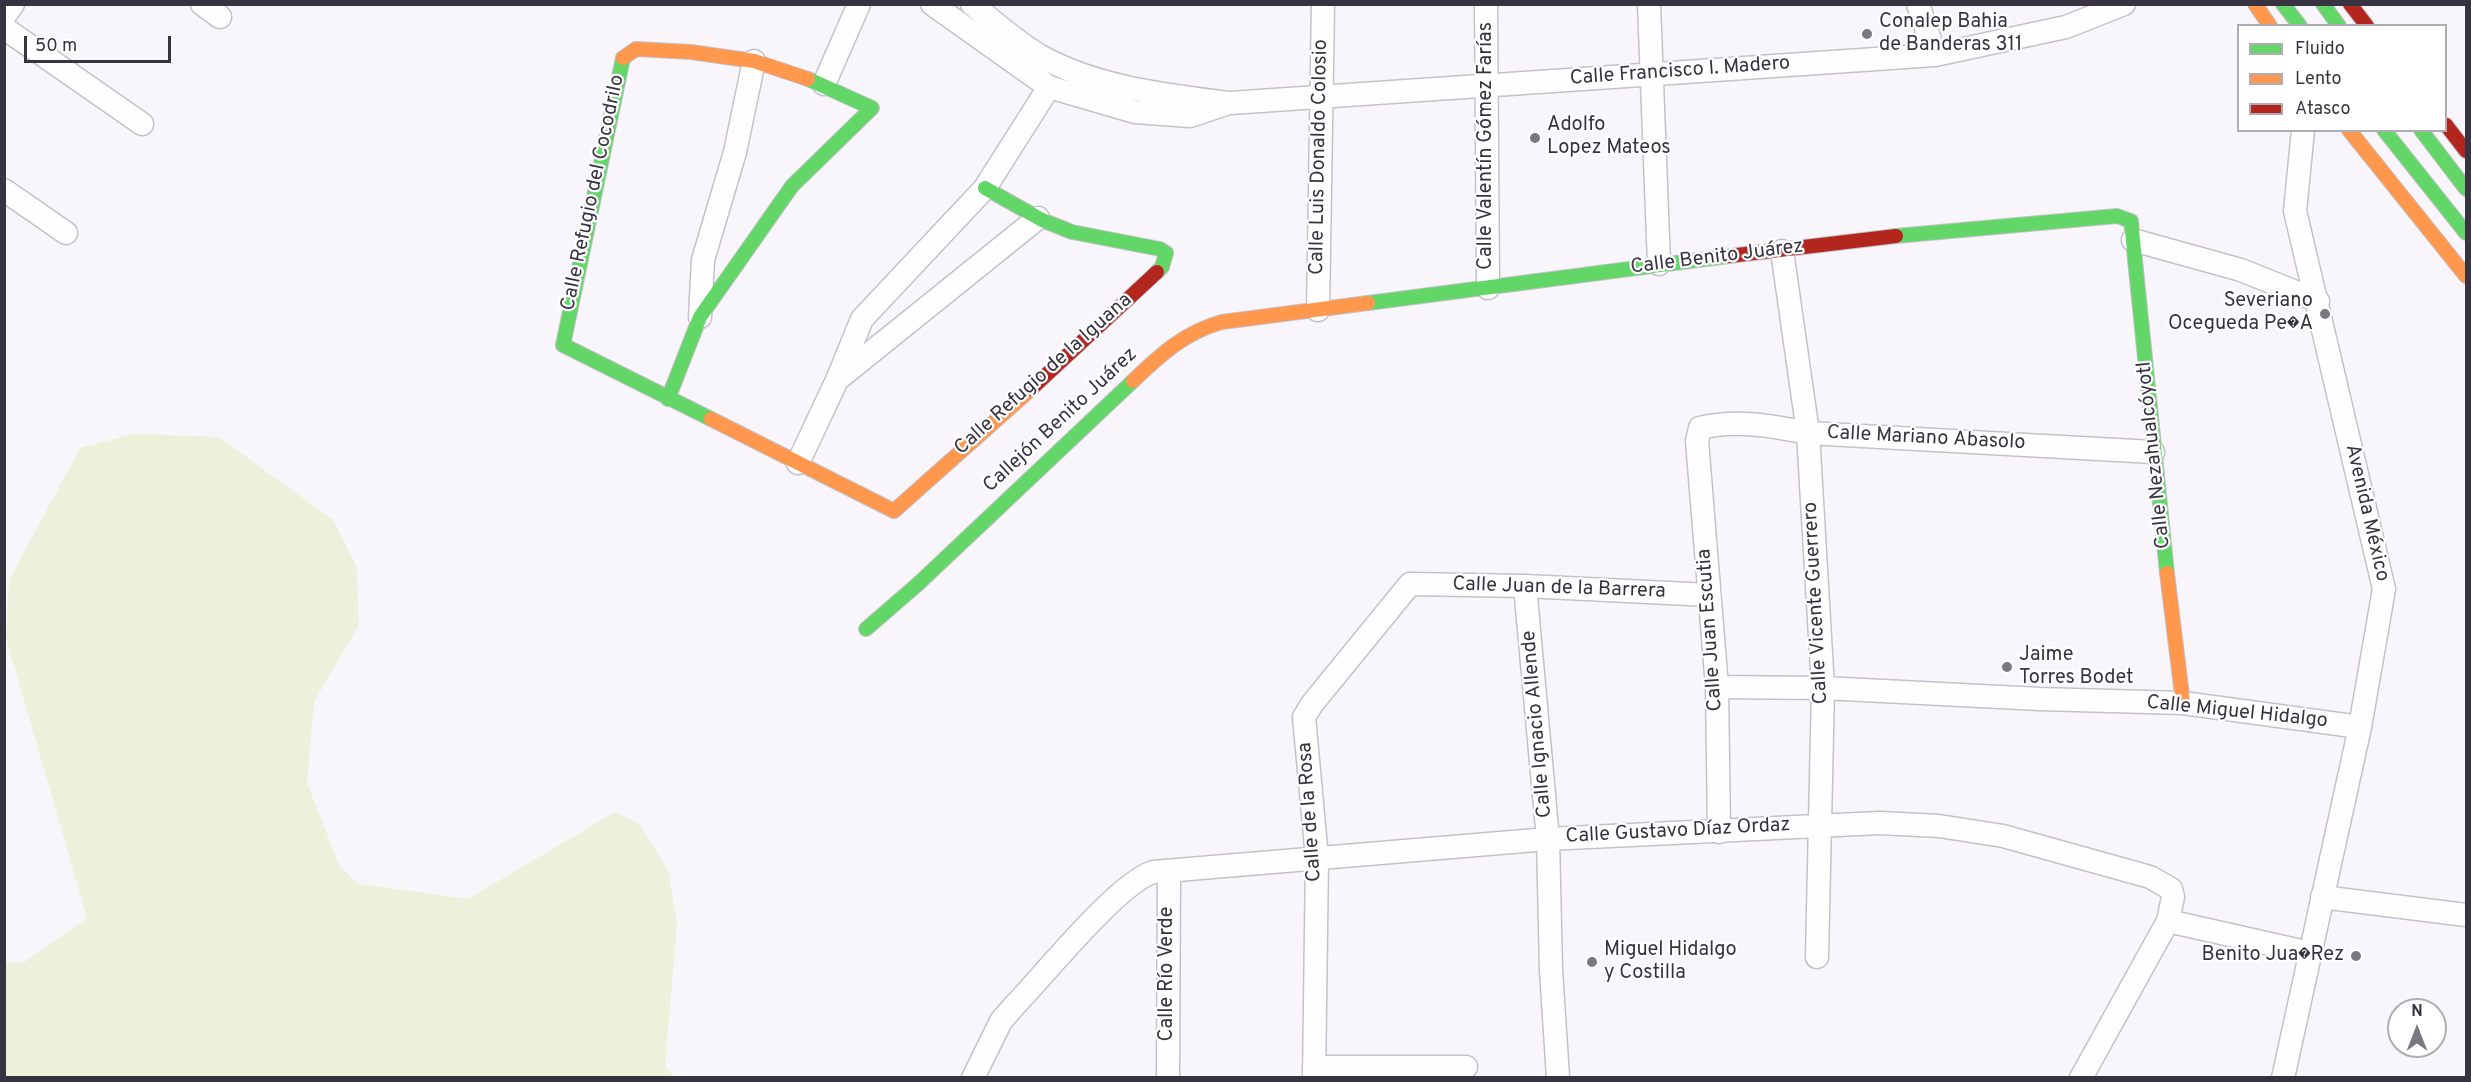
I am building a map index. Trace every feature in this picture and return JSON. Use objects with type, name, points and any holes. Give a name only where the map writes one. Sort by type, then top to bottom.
[{"type":"main road","points":[[2255,4],[2269,24]]},
{"type":"main road","points":[[2283,4],[2298,24]]},
{"type":"main road","points":[[2323,4],[2338,24]]},
{"type":"main road","points":[[2350,4],[2365,24]]},
{"type":"main road","name":"Calle Refugio del Cocodrilo","points":[[668,399],[700,317],[792,186],[872,108],[824,84],[754,61],[691,52],[636,49],[622,58],[563,345],[668,399],[738,434]]},
{"type":"main road","points":[[2447,127],[2465,148]]},
{"type":"main road","points":[[2351,132],[2466,276]]},
{"type":"main road","points":[[2386,132],[2466,233]]},
{"type":"main road","points":[[2423,132],[2466,189]]},
{"type":"main road","name":"Calle Refugio de la Iguana","points":[[738,434],[894,511],[1072,351],[1162,267],[1167,259],[1166,254],[1152,246],[1099,239],[1038,218],[985,188]]},
{"type":"main road","name":"Calle Benito Juárez","points":[[1318,310],[1659,264],[2007,224],[2117,216]]},
{"type":"main road","name":"Calle Nezahualcóyotl","points":[[2117,216],[2131,221],[2153,452],[2183,703]]},
{"type":"main road","name":"Callejón Benito Juárez","points":[[866,629],[926,576],[1168,348],[1187,335],[1222,322],[1318,310]]},
{"type":"street","points":[[4,17],[13,4]]},
{"type":"street","points":[[202,4],[220,17]]},
{"type":"street","points":[[824,84],[859,4]]},
{"type":"street","name":"Calle Francisco I. Madero","points":[[932,4],[953,12],[1049,87],[1136,112],[1190,116],[1230,103]]},
{"type":"street","name":"Calle Francisco I. Madero","points":[[972,4],[1041,57],[1070,70],[1143,90],[1230,103],[1486,87],[1652,72],[1935,55],[2066,27],[2124,4]]},
{"type":"street","name":"Calle Luis Donaldo Colosio","points":[[1318,310],[1323,4]]},
{"type":"street","name":"Calle Valentín Gómez Farías","points":[[1486,4],[1488,288]]},
{"type":"street","points":[[1649,4],[1659,264]]},
{"type":"street","points":[[1918,4],[1935,55]]},
{"type":"street","points":[[4,28],[142,124]]},
{"type":"street","name":"Calle Refugio del Cocodrilo","points":[[700,317],[703,260],[735,152],[754,61]]},
{"type":"street","points":[[798,463],[837,380],[862,319],[985,188],[1049,87]]},
{"type":"street","name":"Avenida México","points":[[2283,1077],[2361,727],[2384,589],[2295,211],[2303,132]]},
{"type":"street","points":[[4,190],[66,233]]},
{"type":"street","points":[[837,380],[1038,218]]},
{"type":"street","points":[[2133,240],[2241,270],[2318,301]]},
{"type":"street","name":"Calle Vicente Guerrero","points":[[1782,251],[1808,432],[1823,688],[1822,824],[1817,957]]},
{"type":"street","name":"Calle Mariano Abasolo","points":[[1700,428],[1713,425],[1762,424],[1808,432],[2153,452]]},
{"type":"street","name":"Calle Juan Escutia","points":[[1700,428],[1696,441],[1717,687],[1719,832]]},
{"type":"street","name":"Calle Juan de la Barrera","points":[[1410,584],[1525,586],[1708,595]]},
{"type":"street","name":"Calle de la Rosa","points":[[1314,1072],[1317,858],[1304,717],[1410,584]]},
{"type":"street","name":"Calle Ignacio Allende","points":[[1525,586],[1548,840],[1551,970],[1558,1077]]},
{"type":"street","name":"Calle Miguel Hidalgo","points":[[1717,687],[1823,688],[2040,699],[2183,703],[2361,727]]},
{"type":"street","name":"Calle Gustavo Díaz Ordaz","points":[[973,1077],[1001,1022],[1119,895],[1141,876],[1169,871],[1548,840],[1719,832],[1822,824],[1878,823],[1939,826],[2003,836],[2150,877],[2171,889],[2173,897],[2168,921]]},
{"type":"street","name":"Calle Río Verde","points":[[1168,1077],[1169,871]]},
{"type":"street","points":[[2322,897],[2466,915]]},
{"type":"street","points":[[2082,1077],[2168,921],[2310,953]]},
{"type":"street","points":[[1314,1072],[1466,1067]]},
{"type":"green space","points":[[134,434],[219,437],[333,520],[357,568],[359,625],[314,702],[307,783],[340,867],[359,884],[468,899],[615,812],[639,824],[668,870],[677,924],[665,1066],[674,1077],[5,1077],[5,962],[23,963],[87,918],[6,638],[9,580],[80,448]]},
{"type":"traffic: fast","points":[[2283,4],[2298,24]]},
{"type":"traffic: fast","points":[[2323,4],[2338,24]]},
{"type":"traffic: fast","points":[[623,58],[563,345],[711,419]]},
{"type":"traffic: fast","points":[[668,399],[700,317],[792,186],[872,108],[808,79]]},
{"type":"traffic: fast","points":[[2386,132],[2466,233]]},
{"type":"traffic: fast","points":[[2423,132],[2466,189]]},
{"type":"traffic: fast","points":[[985,188],[1042,220],[1072,232],[1160,249],[1166,253],[1162,267],[1157,272]]},
{"type":"traffic: fast","points":[[1896,236],[2117,216],[2131,221],[2167,573]]},
{"type":"traffic: fast","points":[[1368,303],[1729,256]]},
{"type":"traffic: fast","points":[[866,629],[918,584],[1133,381]]},
{"type":"traffic: slow","points":[[2255,4],[2269,24]]},
{"type":"traffic: slow","points":[[623,58],[636,49],[691,52],[754,61],[808,79]]},
{"type":"traffic: slow","points":[[2351,132],[2466,276]]},
{"type":"traffic: slow","points":[[1133,381],[1153,362],[1185,338],[1209,326],[1222,322],[1368,303]]},
{"type":"traffic: slow","points":[[711,419],[894,511],[1031,389]]},
{"type":"traffic: slow","points":[[2167,573],[2183,703]]},
{"type":"traffic: jam","points":[[2350,4],[2365,24]]},
{"type":"traffic: jam","points":[[2447,126],[2466,151]]},
{"type":"traffic: jam","points":[[1729,256],[1896,236]]},
{"type":"traffic: jam","points":[[1031,389],[1157,272]]},
{"type":"place","name":"Conalep Bahia de Banderas 311","points":[[1867,34]]},
{"type":"place","name":"Adolfo Lopez Mateos","points":[[1535,138]]},
{"type":"place","name":"Severiano Ocegueda Pe�A","points":[[2325,314]]},
{"type":"place","name":"Jaime Torres Bodet","points":[[2007,667]]},
{"type":"place","name":"Benito Jua�Rez","points":[[2356,956]]},
{"type":"place","name":"Miguel Hidalgo y Costilla","points":[[1592,962]]}]
